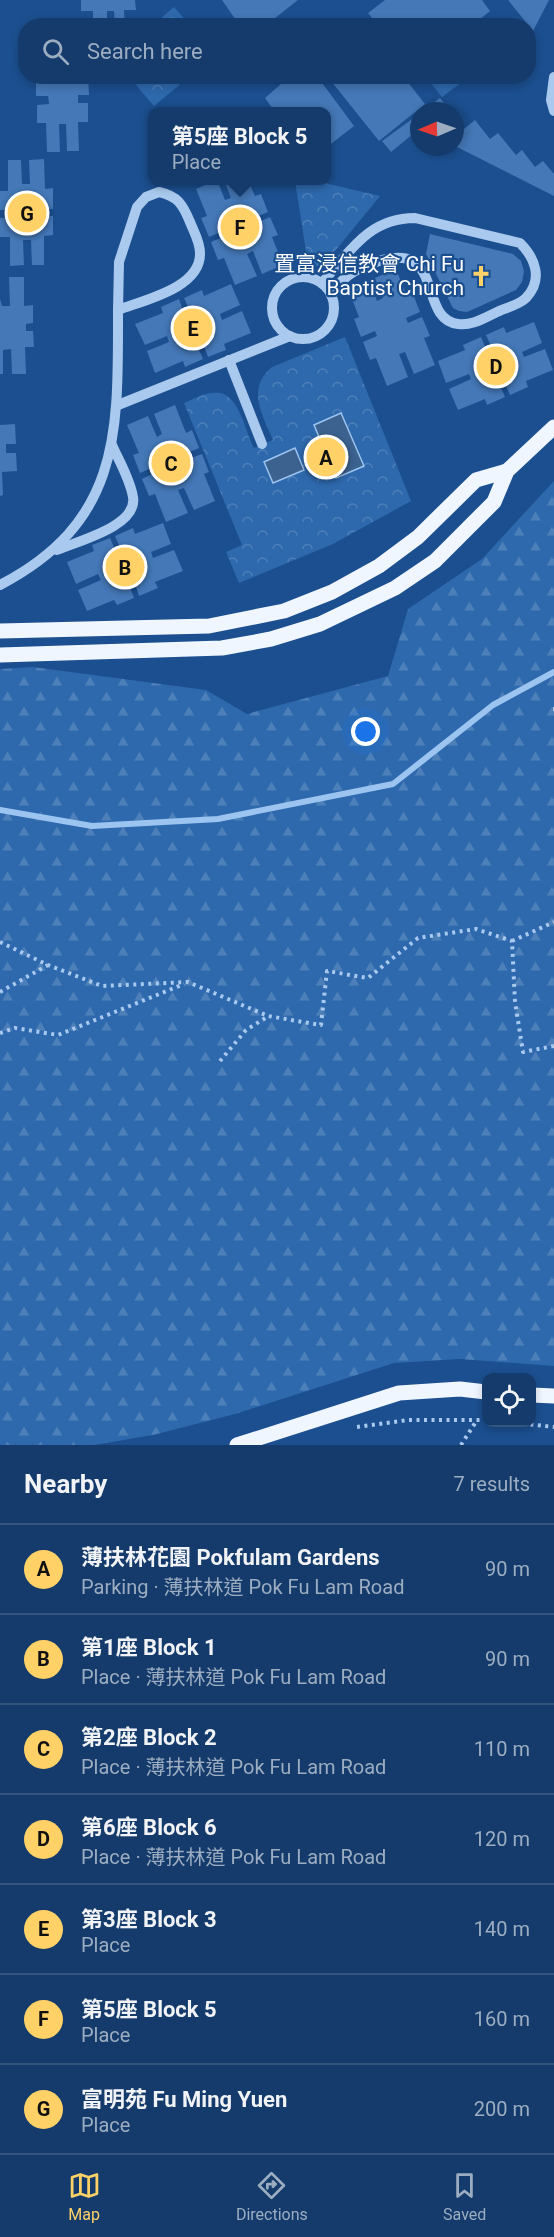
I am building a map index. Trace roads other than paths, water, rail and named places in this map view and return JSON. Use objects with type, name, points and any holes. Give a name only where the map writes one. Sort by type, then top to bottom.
[{"type":"main road","points":[[0,654],[212,649],[245,645],[312,627],[387,592],[435,561],[494,502],[507,471],[554,427]]},
{"type":"main road","points":[[0,631],[199,626],[232,623],[284,611],[332,592],[379,566],[418,537],[476,480],[507,471]]},
{"type":"main road","points":[[237,1445],[399,1393],[460,1389],[482,1392]]},
{"type":"main road","points":[[536,1395],[554,1396]]},
{"type":"street","points":[[554,83],[554,111]]},
{"type":"street","points":[[0,585],[27,571],[53,552],[74,529],[91,503],[104,475],[112,445],[118,405],[118,310],[118,262],[137,207],[146,197],[159,192],[173,195],[183,205],[198,242],[200,254],[197,267],[181,284],[118,310]]},
{"type":"street","points":[[322,283],[370,230],[384,222],[399,218],[415,218],[520,243],[532,255],[537,270],[534,286],[524,300],[470,324],[455,324],[443,317],[419,265],[407,257],[393,256],[354,270],[340,281],[331,295]]},
{"type":"street","points":[[118,405],[290,336],[311,338],[329,326],[334,305],[331,295],[322,283],[303,277],[284,284],[277,292],[273,301],[276,321],[290,336]]},
{"type":"street","points":[[229,360],[262,444]]},
{"type":"street","points":[[53,552],[116,526],[129,515],[134,500],[112,445]]},
{"type":"waterway","points":[[0,810],[92,826],[218,819],[393,784],[493,705],[554,672]]},
{"type":"place","name":"富明苑 Fu Ming Yuen","points":[[27,213]]},
{"type":"place","name":"第5座 Block 5","points":[[240,227]]},
{"type":"place","name":"置富浸信教會 Chi Fu Baptist Church","points":[[481,276]]},
{"type":"place","name":"第3座 Block 3","points":[[193,328]]},
{"type":"place","name":"第6座 Block 6","points":[[496,366]]},
{"type":"place","name":"薄扶林花園 Pokfulam Gardens","points":[[326,457]]},
{"type":"place","name":"第2座 Block 2","points":[[171,463]]},
{"type":"place","name":"第1座 Block 1","points":[[125,567]]}]
